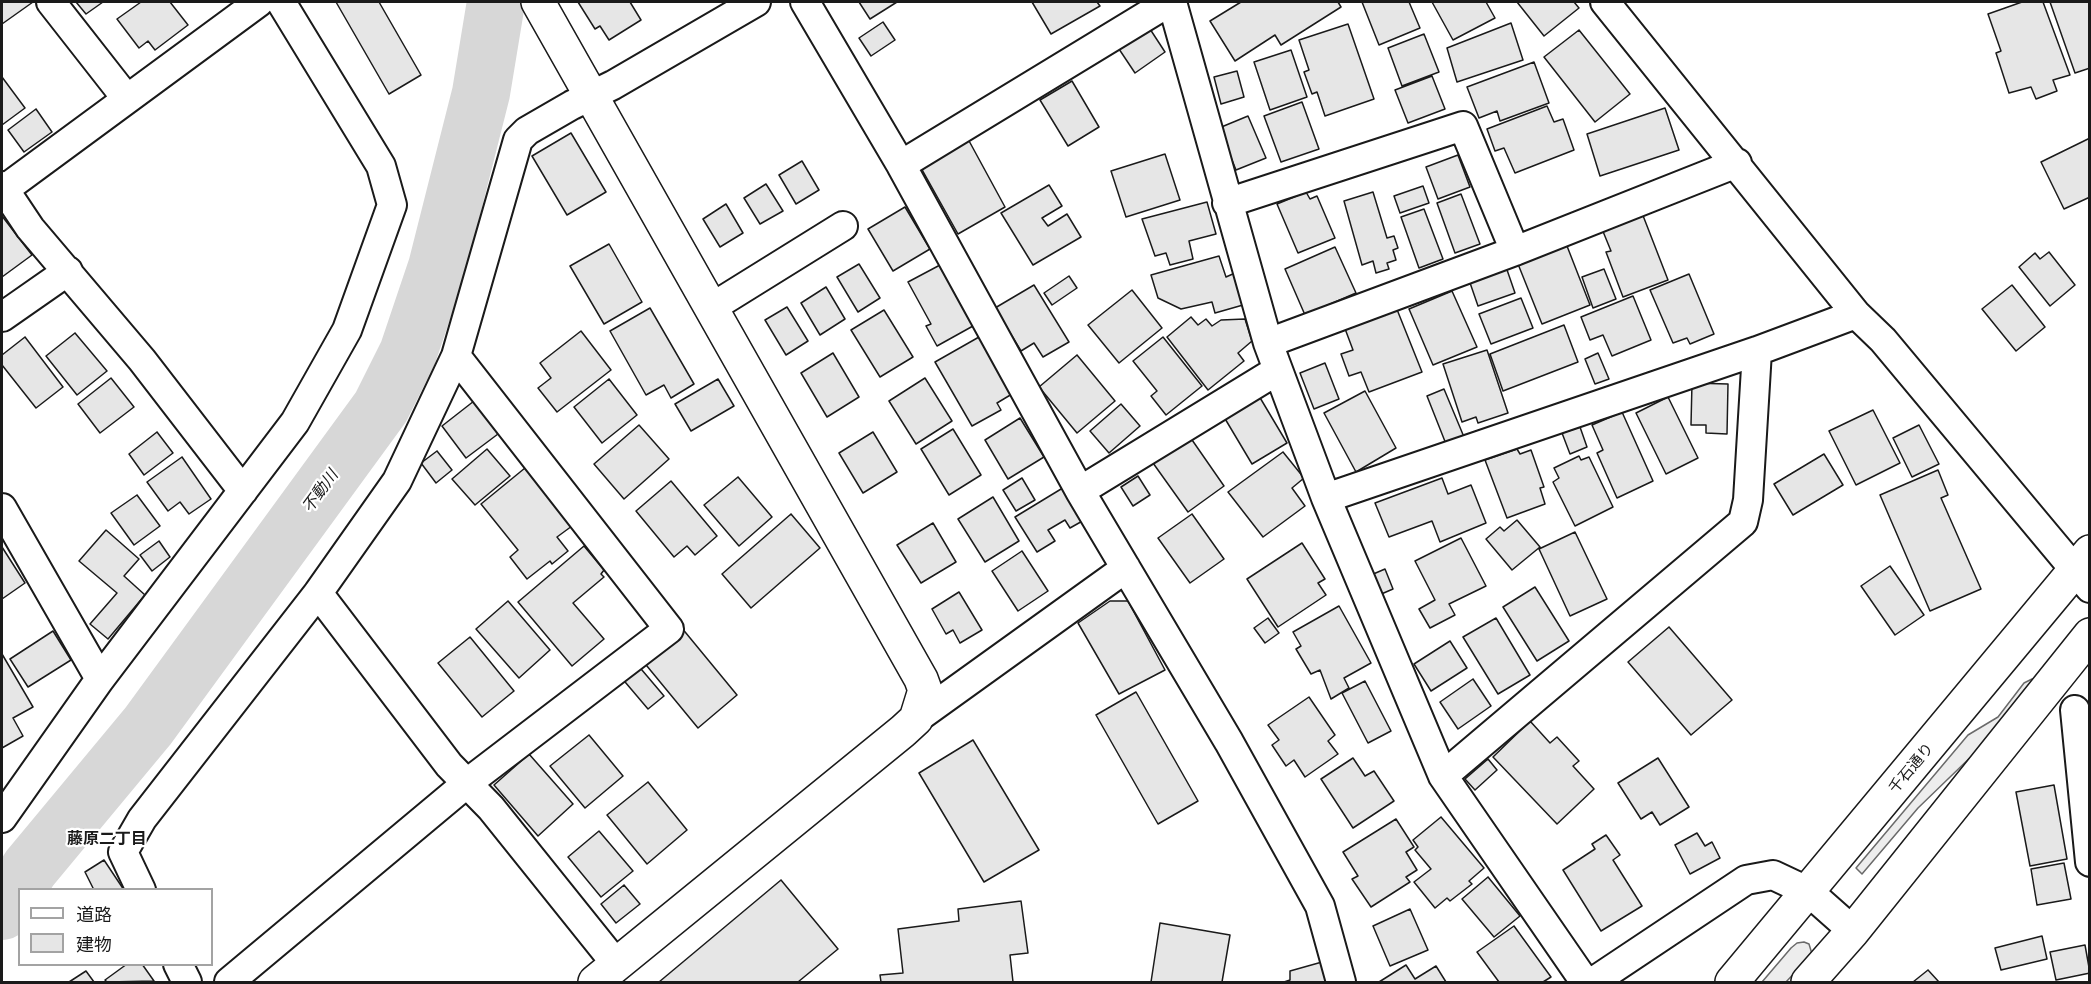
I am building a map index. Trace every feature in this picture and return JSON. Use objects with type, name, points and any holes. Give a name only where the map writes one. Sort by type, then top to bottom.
[{"type":"street","points":[[51,2],[127,99]]},
{"type":"street","points":[[243,491],[142,360],[30,228],[3,188],[259,2]]},
{"type":"street","points":[[2,818],[100,679],[294,422],[347,330],[392,205],[381,166],[281,2]]},
{"type":"street","points":[[538,2],[921,679],[924,696],[916,719]]},
{"type":"street","points":[[140,888],[123,852],[142,819],[318,593],[397,481],[456,356],[518,140],[527,131],[591,95],[613,86],[756,2]]},
{"type":"street","points":[[805,2],[901,165],[1080,492],[1320,906],[1341,982]]},
{"type":"street","points":[[901,165],[1171,2],[1268,343],[1326,498],[1443,776],[1585,982]]},
{"type":"street","points":[[1605,2],[1737,163],[1856,314],[1883,340],[2084,570]]},
{"type":"street","points":[[1227,203],[1463,126],[1515,251]]},
{"type":"street","points":[[1268,343],[1515,251],[1737,163]]},
{"type":"street","points":[[711,308],[843,226]]},
{"type":"street","points":[[2,316],[68,271]]},
{"type":"street","points":[[1326,498],[1757,351],[1856,314]]},
{"type":"street","points":[[1443,776],[1743,522],[1748,500],[1757,351]]},
{"type":"street","points":[[229,982],[466,784],[669,629],[456,356]]},
{"type":"street","points":[[1080,492],[1278,370]]},
{"type":"street","points":[[2,508],[100,679]]},
{"type":"street","points":[[318,593],[466,784],[491,808],[606,974],[916,719],[1126,568]]},
{"type":"street","name":"千石通り","points":[[1732,982],[2084,570]]},
{"type":"street","points":[[1808,982],[1853,931],[2090,634]]},
{"type":"street","points":[[2034,707],[2057,713],[2082,707],[2090,862]]},
{"type":"street","points":[[1593,982],[1746,880],[1773,875],[1809,892],[1853,931]]},
{"type":"street","points":[[179,966],[187,982]]},
{"type":"shaded area","points":[[2035,680],[2009,720],[1918,808],[1862,874],[1856,868],[1968,735],[1998,717],[2024,683]]},
{"type":"shaded area","points":[[1797,943],[1809,944],[1812,954],[1786,982],[1762,982],[1791,948]]},
{"type":"building","points":[[2,2],[33,2],[2,24]]},
{"type":"building","points":[[76,2],[103,2],[86,14]]},
{"type":"building","points":[[141,2],[170,2],[188,25],[155,50],[148,41],[139,48],[117,19]]},
{"type":"building","points":[[336,2],[379,2],[421,75],[389,94]]},
{"type":"building","points":[[578,2],[630,2],[641,20],[609,40],[600,26],[595,29]]},
{"type":"building","points":[[859,2],[897,2],[870,19]]},
{"type":"building","points":[[1032,2],[1097,2],[1100,6],[1051,34]]},
{"type":"building","points":[[1241,2],[1338,2],[1341,7],[1281,45],[1275,35],[1235,61],[1210,21]]},
{"type":"building","points":[[1362,2],[1409,2],[1420,28],[1379,45]]},
{"type":"building","points":[[1432,2],[1486,2],[1495,18],[1453,40]]},
{"type":"building","points":[[1517,2],[1574,2],[1579,8],[1544,36]]},
{"type":"building","points":[[2022,2],[2043,2],[2070,75],[2053,80],[2057,91],[2036,99],[2031,87],[2009,93],[1996,53],[2001,51],[1988,14]]},
{"type":"building","points":[[2050,2],[2090,2],[2090,68],[2075,73]]},
{"type":"building","points":[[883,22],[895,40],[871,56],[859,38]]},
{"type":"building","points":[[1511,23],[1523,60],[1457,82],[1447,48]]},
{"type":"building","points":[[1348,24],[1374,99],[1325,116],[1317,92],[1312,94],[1304,72],[1309,70],[1299,40]]},
{"type":"building","points":[[1150,29],[1165,52],[1135,73],[1119,49]]},
{"type":"building","points":[[1579,30],[1630,94],[1595,122],[1544,57]]},
{"type":"building","points":[[1424,34],[1439,72],[1402,86],[1388,48]]},
{"type":"building","points":[[1291,50],[1307,97],[1270,110],[1254,62]]},
{"type":"building","points":[[1534,62],[1549,103],[1500,121],[1497,111],[1479,118],[1467,87]]},
{"type":"building","points":[[1237,71],[1244,97],[1221,104],[1214,77]]},
{"type":"building","points":[[1432,76],[1445,109],[1408,123],[1395,90]]},
{"type":"building","points":[[2,77],[25,108],[2,125]]},
{"type":"building","points":[[1072,81],[1099,127],[1068,146],[1040,100]]},
{"type":"building","points":[[1302,102],[1319,149],[1281,162],[1264,116]]},
{"type":"building","points":[[1547,106],[1554,122],[1563,119],[1574,150],[1515,173],[1504,148],[1495,151],[1487,129]]},
{"type":"building","points":[[1665,108],[1679,150],[1600,176],[1587,134]]},
{"type":"building","points":[[36,109],[52,132],[24,152],[8,130]]},
{"type":"building","points":[[1248,116],[1266,158],[1236,170],[1219,128]]},
{"type":"building","points":[[571,133],[606,192],[567,215],[532,156]]},
{"type":"building","points":[[2090,138],[2090,197],[2064,209],[2041,162]]},
{"type":"building","points":[[968,139],[1005,207],[958,234],[920,166]]},
{"type":"building","points":[[1165,154],[1180,200],[1126,217],[1111,171]]},
{"type":"building","points":[[1458,155],[1470,187],[1438,199],[1426,167]]},
{"type":"building","points":[[802,161],[819,190],[796,204],[779,175]]},
{"type":"building","points":[[766,184],[783,211],[760,224],[744,198]]},
{"type":"building","points":[[1049,185],[1062,206],[1042,218],[1048,226],[1067,214],[1081,237],[1033,265],[1001,213]]},
{"type":"building","points":[[1423,186],[1429,203],[1400,213],[1394,196]]},
{"type":"building","points":[[1306,192],[1310,199],[1317,196],[1335,238],[1298,253],[1277,204]]},
{"type":"building","points":[[1373,192],[1387,238],[1394,236],[1398,248],[1393,250],[1396,260],[1387,263],[1389,269],[1376,273],[1373,261],[1362,265],[1344,201]]},
{"type":"building","points":[[1461,194],[1480,244],[1455,253],[1437,203]]},
{"type":"building","points":[[1207,202],[1216,234],[1189,241],[1193,259],[1170,265],[1166,253],[1155,256],[1142,219]]},
{"type":"building","points":[[726,204],[743,233],[720,247],[703,219]]},
{"type":"building","points":[[905,207],[930,249],[893,271],[868,229]]},
{"type":"building","points":[[1424,209],[1443,259],[1419,268],[1401,217]]},
{"type":"building","points":[[1642,213],[1668,280],[1623,297],[1606,252],[1611,251],[1602,229]]},
{"type":"building","points":[[2,216],[32,255],[2,277]]},
{"type":"building","points":[[609,244],[642,302],[604,324],[570,266]]},
{"type":"building","points":[[1567,246],[1590,305],[1542,324],[1518,264]]},
{"type":"building","points":[[1335,247],[1356,293],[1305,315],[1285,269]]},
{"type":"building","points":[[2049,252],[2075,285],[2050,306],[2019,267],[2035,253],[2040,259]]},
{"type":"building","points":[[1219,256],[1226,277],[1235,273],[1243,305],[1215,313],[1212,302],[1181,309],[1158,298],[1151,275]]},
{"type":"building","points":[[859,264],[880,298],[858,312],[837,277]]},
{"type":"building","points":[[1505,264],[1515,293],[1478,306],[1468,277]]},
{"type":"building","points":[[940,265],[973,326],[937,346],[926,326],[931,324],[908,282]]},
{"type":"building","points":[[1604,269],[1616,299],[1593,308],[1582,277]]},
{"type":"building","points":[[1689,274],[1714,334],[1690,344],[1687,338],[1673,343],[1650,290]]},
{"type":"building","points":[[1069,276],[1077,288],[1052,305],[1044,293]]},
{"type":"building","points":[[1034,285],[1069,342],[1043,357],[1034,343],[1021,351],[995,308]]},
{"type":"building","points":[[2012,285],[2045,327],[2016,351],[1982,309]]},
{"type":"building","points":[[826,287],[845,319],[820,335],[801,303]]},
{"type":"building","points":[[1132,290],[1162,328],[1119,363],[1088,325]]},
{"type":"building","points":[[1452,291],[1477,347],[1433,365],[1409,309]]},
{"type":"building","points":[[1633,296],[1651,340],[1612,356],[1603,335],[1590,340],[1581,317]]},
{"type":"building","points":[[1521,298],[1533,328],[1491,344],[1479,314]]},
{"type":"building","points":[[787,307],[808,341],[786,355],[765,320]]},
{"type":"building","points":[[1396,307],[1422,372],[1369,392],[1361,372],[1349,376],[1341,354],[1353,350],[1344,326]]},
{"type":"building","points":[[650,308],[694,384],[671,398],[664,385],[646,395],[610,331]]},
{"type":"building","points":[[884,310],[913,357],[880,377],[851,330]]},
{"type":"building","points":[[1191,317],[1198,325],[1206,319],[1212,326],[1221,320],[1245,319],[1252,341],[1238,353],[1244,361],[1208,390],[1167,337]]},
{"type":"building","points":[[1564,325],[1578,362],[1503,391],[1490,354]]},
{"type":"building","points":[[581,331],[611,370],[557,412],[538,388],[551,378],[540,363]]},
{"type":"building","points":[[75,333],[107,371],[77,395],[46,356]]},
{"type":"building","points":[[25,337],[63,387],[36,408],[2,365],[2,355]]},
{"type":"building","points":[[979,337],[1012,394],[997,403],[1001,410],[972,426],[935,362]]},
{"type":"building","points":[[1163,337],[1202,386],[1166,415],[1151,396],[1157,391],[1133,361]]},
{"type":"building","points":[[1487,350],[1508,413],[1478,423],[1476,417],[1462,422],[1443,364]]},
{"type":"building","points":[[833,353],[859,397],[827,417],[801,373]]},
{"type":"building","points":[[1598,353],[1609,379],[1595,384],[1585,359]]},
{"type":"building","points":[[1077,355],[1115,401],[1077,433],[1039,387]]},
{"type":"building","points":[[1325,363],[1339,399],[1314,409],[1300,373]]},
{"type":"building","points":[[111,378],[134,407],[100,433],[78,404]]},
{"type":"building","points":[[925,378],[952,421],[916,444],[889,401]]},
{"type":"building","points":[[609,379],[637,415],[602,443],[574,407]]},
{"type":"building","points":[[718,379],[734,406],[691,431],[675,404]]},
{"type":"building","points":[[1692,383],[1728,384],[1727,434],[1706,433],[1706,425],[1691,425]]},
{"type":"building","points":[[1444,389],[1464,437],[1446,444],[1427,396]]},
{"type":"building","points":[[1365,391],[1396,448],[1356,472],[1324,413]]},
{"type":"building","points":[[1259,396],[1287,443],[1252,464],[1224,417]]},
{"type":"building","points":[[1668,397],[1698,458],[1666,474],[1636,413]]},
{"type":"building","points":[[474,401],[498,434],[466,458],[442,426]]},
{"type":"building","points":[[1121,404],[1140,426],[1109,453],[1090,431]]},
{"type":"building","points":[[1873,410],[1900,463],[1856,485],[1829,431]]},
{"type":"building","points":[[1622,412],[1653,481],[1617,498],[1597,453],[1603,450],[1592,425]]},
{"type":"building","points":[[1020,418],[1044,457],[1008,479],[985,440]]},
{"type":"building","points":[[639,425],[669,459],[624,499],[594,464]]},
{"type":"building","points":[[1919,425],[1939,464],[1912,477],[1893,438]]},
{"type":"building","points":[[1580,427],[1587,447],[1570,454],[1562,433]]},
{"type":"building","points":[[953,429],[981,475],[949,495],[921,449]]},
{"type":"building","points":[[157,432],[173,453],[144,475],[129,454]]},
{"type":"building","points":[[873,432],[897,472],[863,493],[839,453]]},
{"type":"building","points":[[1190,437],[1224,486],[1188,512],[1153,463]]},
{"type":"building","points":[[487,449],[510,476],[475,505],[452,479]]},
{"type":"building","points":[[1517,449],[1520,454],[1531,450],[1544,487],[1540,488],[1545,504],[1507,518],[1485,460]]},
{"type":"building","points":[[437,451],[452,470],[436,483],[421,463]]},
{"type":"building","points":[[1283,452],[1304,478],[1292,488],[1305,506],[1263,537],[1228,492]]},
{"type":"building","points":[[1824,454],[1843,485],[1793,515],[1774,484]]},
{"type":"building","points":[[1579,456],[1581,460],[1589,457],[1613,507],[1575,526],[1553,482],[1559,478],[1554,468]]},
{"type":"building","points":[[182,457],[211,499],[189,514],[180,502],[168,511],[147,482]]},
{"type":"building","points":[[525,468],[572,526],[557,537],[568,551],[552,564],[550,561],[527,579],[510,557],[518,550],[481,504]]},
{"type":"building","points":[[1938,470],[1948,495],[1941,498],[1981,589],[1930,611],[1880,495]]},
{"type":"building","points":[[1138,476],[1150,495],[1133,506],[1121,487]]},
{"type":"building","points":[[738,477],[772,517],[739,546],[704,505]]},
{"type":"building","points":[[1022,478],[1035,500],[1016,511],[1003,490]]},
{"type":"building","points":[[1442,478],[1448,494],[1471,485],[1486,523],[1440,542],[1432,521],[1389,537],[1375,503]]},
{"type":"building","points":[[671,481],[717,536],[695,555],[687,546],[674,557],[636,511]]},
{"type":"building","points":[[1066,486],[1086,519],[1070,528],[1065,520],[1048,530],[1055,541],[1037,552],[1015,517]]},
{"type":"building","points":[[137,495],[160,526],[134,545],[111,513]]},
{"type":"building","points":[[993,497],[1019,541],[985,562],[958,519]]},
{"type":"building","points":[[791,514],[820,548],[751,608],[722,574]]},
{"type":"building","points":[[1192,514],[1224,559],[1190,583],[1158,538]]},
{"type":"building","points":[[1517,520],[1540,547],[1512,570],[1486,539],[1500,527],[1504,531]]},
{"type":"building","points":[[933,523],[956,562],[921,583],[897,545]]},
{"type":"building","points":[[106,530],[139,559],[124,576],[145,595],[108,639],[90,624],[117,593],[79,561]]},
{"type":"building","points":[[1575,532],[1607,599],[1570,616],[1539,549]]},
{"type":"building","points":[[1461,538],[1486,586],[1449,604],[1455,615],[1430,628],[1419,609],[1435,600],[1415,561]]},
{"type":"building","points":[[159,541],[170,557],[152,571],[140,555]]},
{"type":"building","points":[[1302,543],[1325,579],[1318,583],[1326,595],[1278,627],[1247,579]]},
{"type":"building","points":[[584,546],[604,570],[601,574],[604,577],[573,603],[604,639],[572,666],[518,602]]},
{"type":"building","points":[[2,547],[25,583],[2,599]]},
{"type":"building","points":[[1022,551],[1048,591],[1018,611],[992,571]]},
{"type":"building","points":[[1890,566],[1924,615],[1895,635],[1861,586]]},
{"type":"building","points":[[1385,569],[1393,589],[1379,595],[1371,575]]},
{"type":"building","points":[[1535,587],[1569,641],[1537,661],[1503,607]]},
{"type":"building","points":[[959,592],[982,630],[960,643],[953,630],[946,634],[932,609]]},
{"type":"building","points":[[508,601],[550,650],[519,678],[476,629]]},
{"type":"building","points":[[1110,601],[1128,601],[1165,670],[1119,694],[1078,623]]},
{"type":"building","points":[[1339,606],[1371,663],[1344,678],[1349,688],[1331,699],[1320,670],[1311,674],[1296,649],[1301,646],[1293,632]]},
{"type":"building","points":[[1268,618],[1279,633],[1265,643],[1254,628]]},
{"type":"building","points":[[1496,618],[1530,675],[1498,694],[1463,637]]},
{"type":"building","points":[[681,627],[737,695],[698,728],[642,660]]},
{"type":"building","points":[[1669,627],[1732,700],[1691,735],[1628,662]]},
{"type":"building","points":[[53,631],[71,660],[28,687],[10,659]]},
{"type":"building","points":[[470,637],[514,691],[482,717],[438,663]]},
{"type":"building","points":[[1450,641],[1467,668],[1431,691],[1414,664]]},
{"type":"building","points":[[2,654],[33,707],[13,718],[23,736],[2,748]]},
{"type":"building","points":[[636,663],[664,696],[648,709],[620,676]]},
{"type":"building","points":[[1473,679],[1491,706],[1458,729],[1440,702]]},
{"type":"building","points":[[1365,681],[1391,731],[1368,743],[1342,693]]},
{"type":"building","points":[[1136,692],[1198,801],[1158,824],[1096,715]]},
{"type":"building","points":[[1309,697],[1335,735],[1328,741],[1338,754],[1305,777],[1294,760],[1286,766],[1272,745],[1279,740],[1268,725]]},
{"type":"building","points":[[1530,721],[1550,743],[1557,737],[1579,761],[1573,766],[1594,789],[1557,824],[1493,757]]},
{"type":"building","points":[[589,735],[623,776],[585,808],[550,766]]},
{"type":"building","points":[[973,740],[1039,850],[984,882],[919,773]]},
{"type":"building","points":[[529,754],[573,804],[538,836],[494,785]]},
{"type":"building","points":[[1353,758],[1365,776],[1374,771],[1394,801],[1353,828],[1321,779]]},
{"type":"building","points":[[1658,758],[1689,807],[1660,825],[1652,812],[1641,819],[1618,783]]},
{"type":"building","points":[[1488,759],[1497,770],[1475,790],[1465,779]]},
{"type":"building","points":[[648,782],[687,830],[647,864],[607,815]]},
{"type":"building","points":[[2054,785],[2067,859],[2030,866],[2016,792]]},
{"type":"building","points":[[1441,817],[1484,868],[1469,881],[1472,884],[1450,901],[1447,898],[1435,908],[1414,882],[1431,869],[1415,850],[1418,847],[1413,840]]},
{"type":"building","points":[[1396,819],[1414,847],[1406,852],[1417,870],[1406,877],[1410,882],[1371,907],[1352,879],[1358,876],[1343,852]]},
{"type":"building","points":[[599,831],[633,871],[601,897],[568,857]]},
{"type":"building","points":[[1697,833],[1705,846],[1712,842],[1720,858],[1690,874],[1675,845]]},
{"type":"building","points":[[1606,835],[1620,855],[1613,860],[1642,906],[1601,931],[1563,870],[1595,849],[1592,844]]},
{"type":"building","points":[[104,860],[123,888],[93,888],[85,872]]},
{"type":"building","points":[[2064,863],[2071,899],[2037,905],[2031,869]]},
{"type":"building","points":[[1488,877],[1520,916],[1494,937],[1462,899]]},
{"type":"building","points":[[781,880],[838,949],[798,982],[659,982]]},
{"type":"building","points":[[624,885],[640,904],[616,923],[601,904]]},
{"type":"building","points":[[1021,901],[1028,953],[1010,955],[1013,982],[881,982],[880,975],[903,973],[898,929],[959,921],[958,909]]},
{"type":"building","points":[[1410,909],[1428,950],[1390,966],[1373,926]]},
{"type":"building","points":[[1160,923],[1230,935],[1222,982],[1151,982]]},
{"type":"building","points":[[1514,926],[1551,977],[1543,982],[1499,982],[1477,952]]},
{"type":"building","points":[[2042,936],[2047,959],[2001,970],[1995,948]]},
{"type":"building","points":[[2085,945],[2090,973],[2056,980],[2050,952]]},
{"type":"building","points":[[1322,962],[1326,982],[1284,982],[1290,980],[1290,971]]},
{"type":"building","points":[[1406,965],[1415,979],[1436,966],[1446,982],[1379,982]]},
{"type":"building","points":[[124,966],[143,966],[154,981],[107,982],[105,980]]},
{"type":"building","points":[[1928,970],[1939,982],[1913,982]]},
{"type":"building","points":[[86,971],[94,982],[69,982]]},
{"type":"waterway","name":"不動川","points":[[2,911],[30,868],[148,726],[381,407],[408,353],[437,267],[481,93],[496,2]]},
{"type":"district","name":"藤原二丁目","points":[[107,839]]}]
